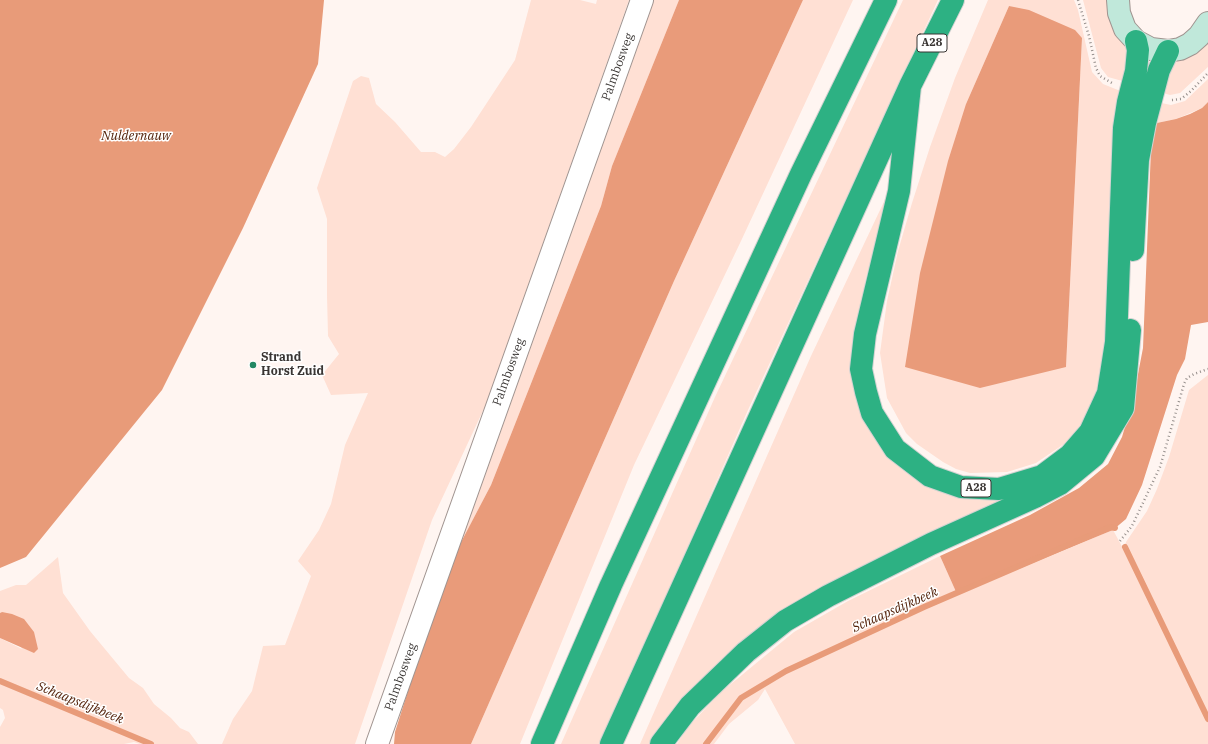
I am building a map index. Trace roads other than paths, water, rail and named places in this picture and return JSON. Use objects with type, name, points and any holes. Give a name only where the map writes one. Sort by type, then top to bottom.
[{"type":"highway","points":[[542,744],[611,585],[798,181],[886,0]]},
{"type":"highway","name":"A28","points":[[611,744],[910,86],[953,0]]},
{"type":"highway","name":"A28","points":[[910,86],[899,191],[865,334],[861,369],[866,392],[872,413],[895,449],[930,476],[961,487],[999,489],[1042,476],[1070,455],[1090,432],[1108,394],[1116,342],[1124,128],[1129,96],[1136,70],[1138,50],[1136,41]]},
{"type":"highway","points":[[661,744],[690,706],[746,652],[785,621],[931,544],[1035,497],[1060,484],[1094,456],[1123,408],[1129,358],[1138,160],[1148,107],[1159,70],[1168,51]]},
{"type":"main road","points":[[1118,0],[1119,13],[1125,28],[1136,41],[1151,49],[1168,51],[1180,49],[1190,44],[1207,26]]},
{"type":"street","name":"Palmbosweg","points":[[377,744],[642,0]]},
{"type":"water","name":"Nuldernauw","points":[[0,0],[324,0],[318,64],[243,228],[162,390],[26,557],[0,568]]},
{"type":"waterway","name":"Schaapsdijkbeek","points":[[706,744],[741,698],[786,671],[924,607],[1110,527],[1115,528]]},
{"type":"waterway","name":"Schaapsdijkbeek","points":[[1125,547],[1208,719]]},
{"type":"waterway","name":"Schaapsdijkbeek","points":[[0,681],[151,744]]},
{"type":"place","name":"Strand Horst Zuid","points":[[253,365]]}]
